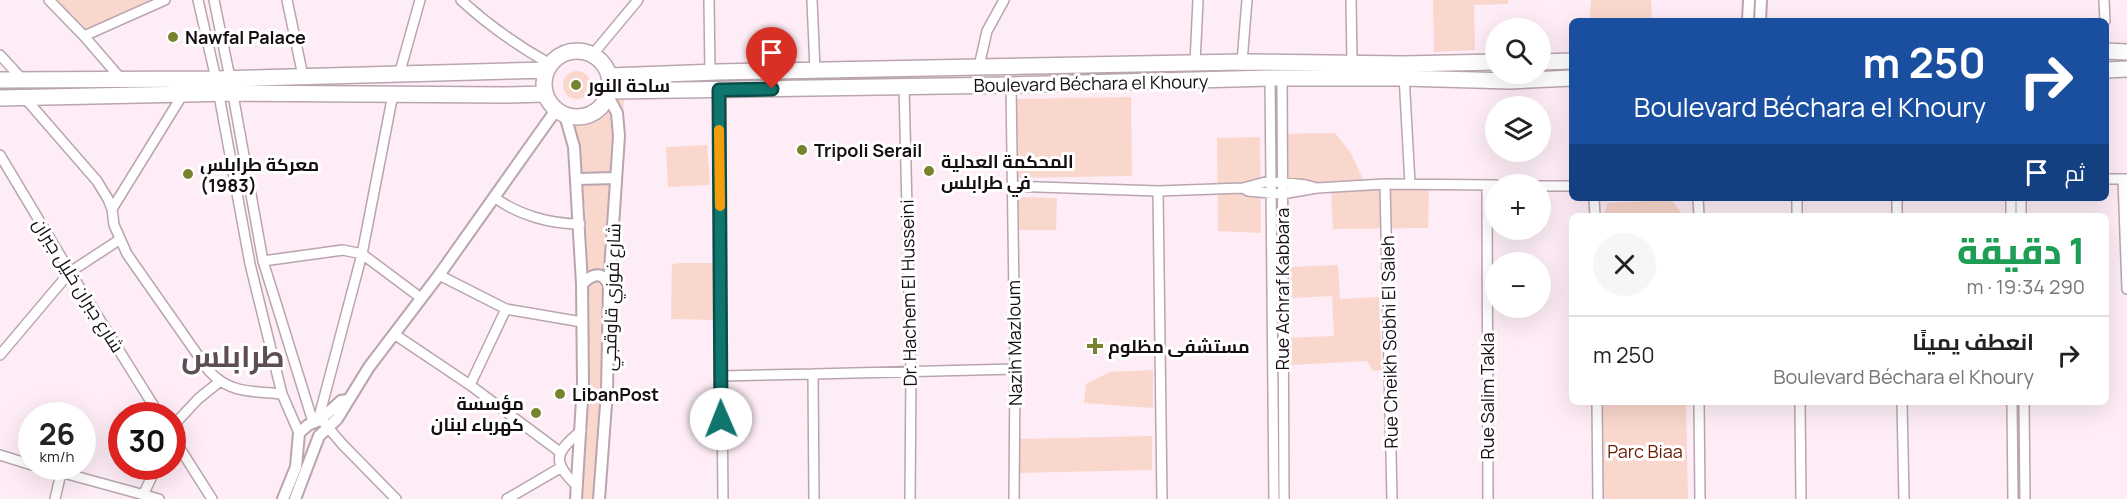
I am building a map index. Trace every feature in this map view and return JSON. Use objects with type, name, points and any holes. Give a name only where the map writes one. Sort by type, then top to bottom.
[{"type":"highway","points":[[584,51],[593,54],[606,68],[609,88],[603,105],[586,117],[575,118],[560,113],[549,103],[545,94],[543,84],[548,67],[565,52],[584,51]]},
{"type":"highway","points":[[2109,51],[2127,52]]},
{"type":"highway","points":[[1551,62],[1569,61]]},
{"type":"highway","name":"Boulevard Béchara el Khoury","points":[[609,88],[710,73],[1242,62],[1352,62],[1404,71],[1510,81],[1569,78]]},
{"type":"highway","name":"Boulevard Béchara el Khoury","points":[[609,88],[719,90],[1276,78],[1404,71],[1485,63]]},
{"type":"highway","points":[[0,98],[183,94],[224,86],[303,76],[399,75],[548,67]]},
{"type":"highway","points":[[2109,70],[2127,69]]},
{"type":"highway","points":[[0,80],[122,80],[393,94],[545,94]]},
{"type":"street","points":[[49,0],[122,80]]},
{"type":"street","points":[[84,36],[165,0]]},
{"type":"street","points":[[198,0],[224,86],[263,261],[316,421],[328,429],[396,499]]},
{"type":"street","points":[[214,0],[250,264],[282,394],[299,434],[296,467],[283,499]]},
{"type":"street","points":[[287,0],[303,76]]},
{"type":"street","points":[[399,75],[420,0]]},
{"type":"street","points":[[461,0],[548,67]]},
{"type":"street","points":[[593,54],[638,0]]},
{"type":"street","points":[[710,0],[710,73]]},
{"type":"street","points":[[812,0],[815,70]]},
{"type":"street","points":[[979,66],[987,31],[1004,0]]},
{"type":"street","points":[[1195,63],[1198,0]]},
{"type":"street","points":[[1242,62],[1247,0]]},
{"type":"street","points":[[1351,0],[1352,62]]},
{"type":"street","points":[[1748,18],[1749,0]]},
{"type":"street","points":[[1760,18],[1761,0]]},
{"type":"street","points":[[2104,0],[2105,18]]},
{"type":"street","points":[[0,55],[23,80]]},
{"type":"street","points":[[1404,71],[1410,184]]},
{"type":"street","name":"Rue Achraf Kabbara","points":[[1274,499],[1269,181],[1276,78]]},
{"type":"street","name":"Rue Achraf Kabbara","points":[[1276,78],[1282,182],[1284,499]]},
{"type":"street","name":"Nazih Mazloum","points":[[1011,85],[1015,369],[1014,499]]},
{"type":"street","name":"Dr. Hachem El Husseini","points":[[904,86],[910,372],[910,499]]},
{"type":"street","name":"شارع فوزي قاوقجي","points":[[599,499],[607,392],[609,286],[619,124],[609,88]]},
{"type":"street","points":[[719,90],[723,499]]},
{"type":"street","points":[[112,209],[183,94]]},
{"type":"street","points":[[316,421],[362,254],[393,94]]},
{"type":"street","points":[[24,97],[91,173],[103,190],[112,209],[114,225],[120,240],[198,357],[219,382],[239,390],[282,394]]},
{"type":"street","points":[[295,499],[319,436],[328,429],[346,406],[347,400],[394,334],[495,196],[560,113]]},
{"type":"street","name":"شارع فوزي قاوقجي","points":[[560,113],[574,147],[580,224],[583,383],[576,499]]},
{"type":"street","name":"شارع جبران خليل جبران","points":[[0,154],[151,402]]},
{"type":"street","points":[[577,179],[616,178]]},
{"type":"street","points":[[2109,179],[2125,179],[2127,290]]},
{"type":"street","points":[[1011,186],[1158,191],[1243,188],[1269,181],[1317,188]]},
{"type":"street","points":[[1243,188],[1269,194],[1282,194],[1317,188],[1386,184],[1485,185]]},
{"type":"street","name":"Rue Cheikh Sobhi El Saleh","points":[[1386,184],[1392,499]]},
{"type":"street","points":[[1551,186],[1569,186]]},
{"type":"street","points":[[1158,191],[1162,499]]},
{"type":"street","points":[[495,196],[506,206],[545,220],[580,224]]},
{"type":"street","points":[[0,355],[70,272],[120,240]]},
{"type":"street","name":"Rue Salim Takla","points":[[1488,499],[1490,240]]},
{"type":"street","points":[[263,261],[343,250],[362,254],[421,298]]},
{"type":"street","points":[[439,275],[506,309],[582,322]]},
{"type":"street","points":[[582,284],[590,277],[598,275],[604,277],[609,286]]},
{"type":"street","points":[[470,385],[506,309]]},
{"type":"street","points":[[394,334],[470,385],[560,452]]},
{"type":"street","points":[[721,376],[1015,369]]},
{"type":"street","points":[[813,374],[814,499]]},
{"type":"street","points":[[186,412],[219,382]]},
{"type":"street","points":[[299,434],[341,401],[347,400]]},
{"type":"street","points":[[1597,405],[1599,499]]},
{"type":"street","points":[[1700,405],[1700,499]]},
{"type":"street","points":[[1800,405],[1801,499]]},
{"type":"street","points":[[1902,405],[1904,499]]},
{"type":"street","points":[[2012,405],[2013,499]]},
{"type":"street","points":[[2024,405],[2025,499]]},
{"type":"street","points":[[577,486],[560,468],[558,461],[560,452],[581,432]]},
{"type":"street","points":[[0,455],[18,461]]},
{"type":"street","points":[[186,459],[212,499]]},
{"type":"street","points":[[507,499],[560,468]]},
{"type":"street","points":[[55,499],[60,480]]},
{"type":"street","points":[[84,480],[159,499]]},
{"type":"street","points":[[143,495],[150,480]]},
{"type":"green space","points":[[56,0],[161,0],[87,33]]},
{"type":"green space","points":[[1433,0],[1508,0],[1508,4],[1474,5],[1475,50],[1434,52]]},
{"type":"green space","points":[[1591,0],[1651,0],[1652,18],[1590,18]]},
{"type":"green space","points":[[577,71],[587,75],[591,85],[587,95],[577,99],[567,95],[563,85],[567,75]]},
{"type":"green space","points":[[625,84],[599,499],[571,499],[587,256],[585,208],[571,120],[589,113]]},
{"type":"green space","points":[[1131,97],[1132,176],[1017,178],[1015,99]]},
{"type":"green space","points":[[1335,133],[1351,153],[1365,184],[1429,189],[1428,228],[1333,229],[1331,188],[1277,188],[1274,134]]},
{"type":"green space","points":[[1260,137],[1261,233],[1218,231],[1217,138]]},
{"type":"green space","points":[[707,145],[710,185],[668,187],[666,147]]},
{"type":"green space","points":[[1017,197],[1057,198],[1056,230],[1017,230]]},
{"type":"green space","points":[[1672,201],[1682,213],[1604,213],[1608,203]]},
{"type":"green space","points":[[713,263],[716,320],[671,319],[672,264]]},
{"type":"green space","points":[[1338,265],[1340,299],[1379,297],[1382,370],[1373,371],[1367,361],[1290,365],[1288,338],[1334,336],[1332,296],[1292,298],[1290,267]]},
{"type":"green space","points":[[1153,370],[1153,408],[1084,403],[1086,384],[1110,372]]},
{"type":"green space","name":"Parc Biaa","points":[[1601,405],[1686,405],[1688,499],[1602,499]]},
{"type":"green space","points":[[1152,436],[1152,470],[1014,473],[1014,439]]},
{"type":"slow traffic","points":[[719,130],[720,206]]},
{"type":"place","name":"Nawfal Palace","points":[[173,37]]},
{"type":"place","name":"ساحة النور","points":[[576,85]]},
{"type":"place","name":"Tripoli Serail","points":[[802,150]]},
{"type":"place","name":"المحكمة العدلية في طرابلس","points":[[929,171]]},
{"type":"place","name":"معركة طرابلس (1983)","points":[[188,174]]},
{"type":"place","name":"مستشفى مظلوم","points":[[1095,346]]},
{"type":"place","name":"LibanPost","points":[[560,394]]},
{"type":"place","name":"مؤسسة كهرباء لبنان","points":[[536,413]]},
{"type":"district","name":"طرابلس","points":[[233,355]]},
{"type":"route","points":[[721,419],[719,90],[772,89]]}]
